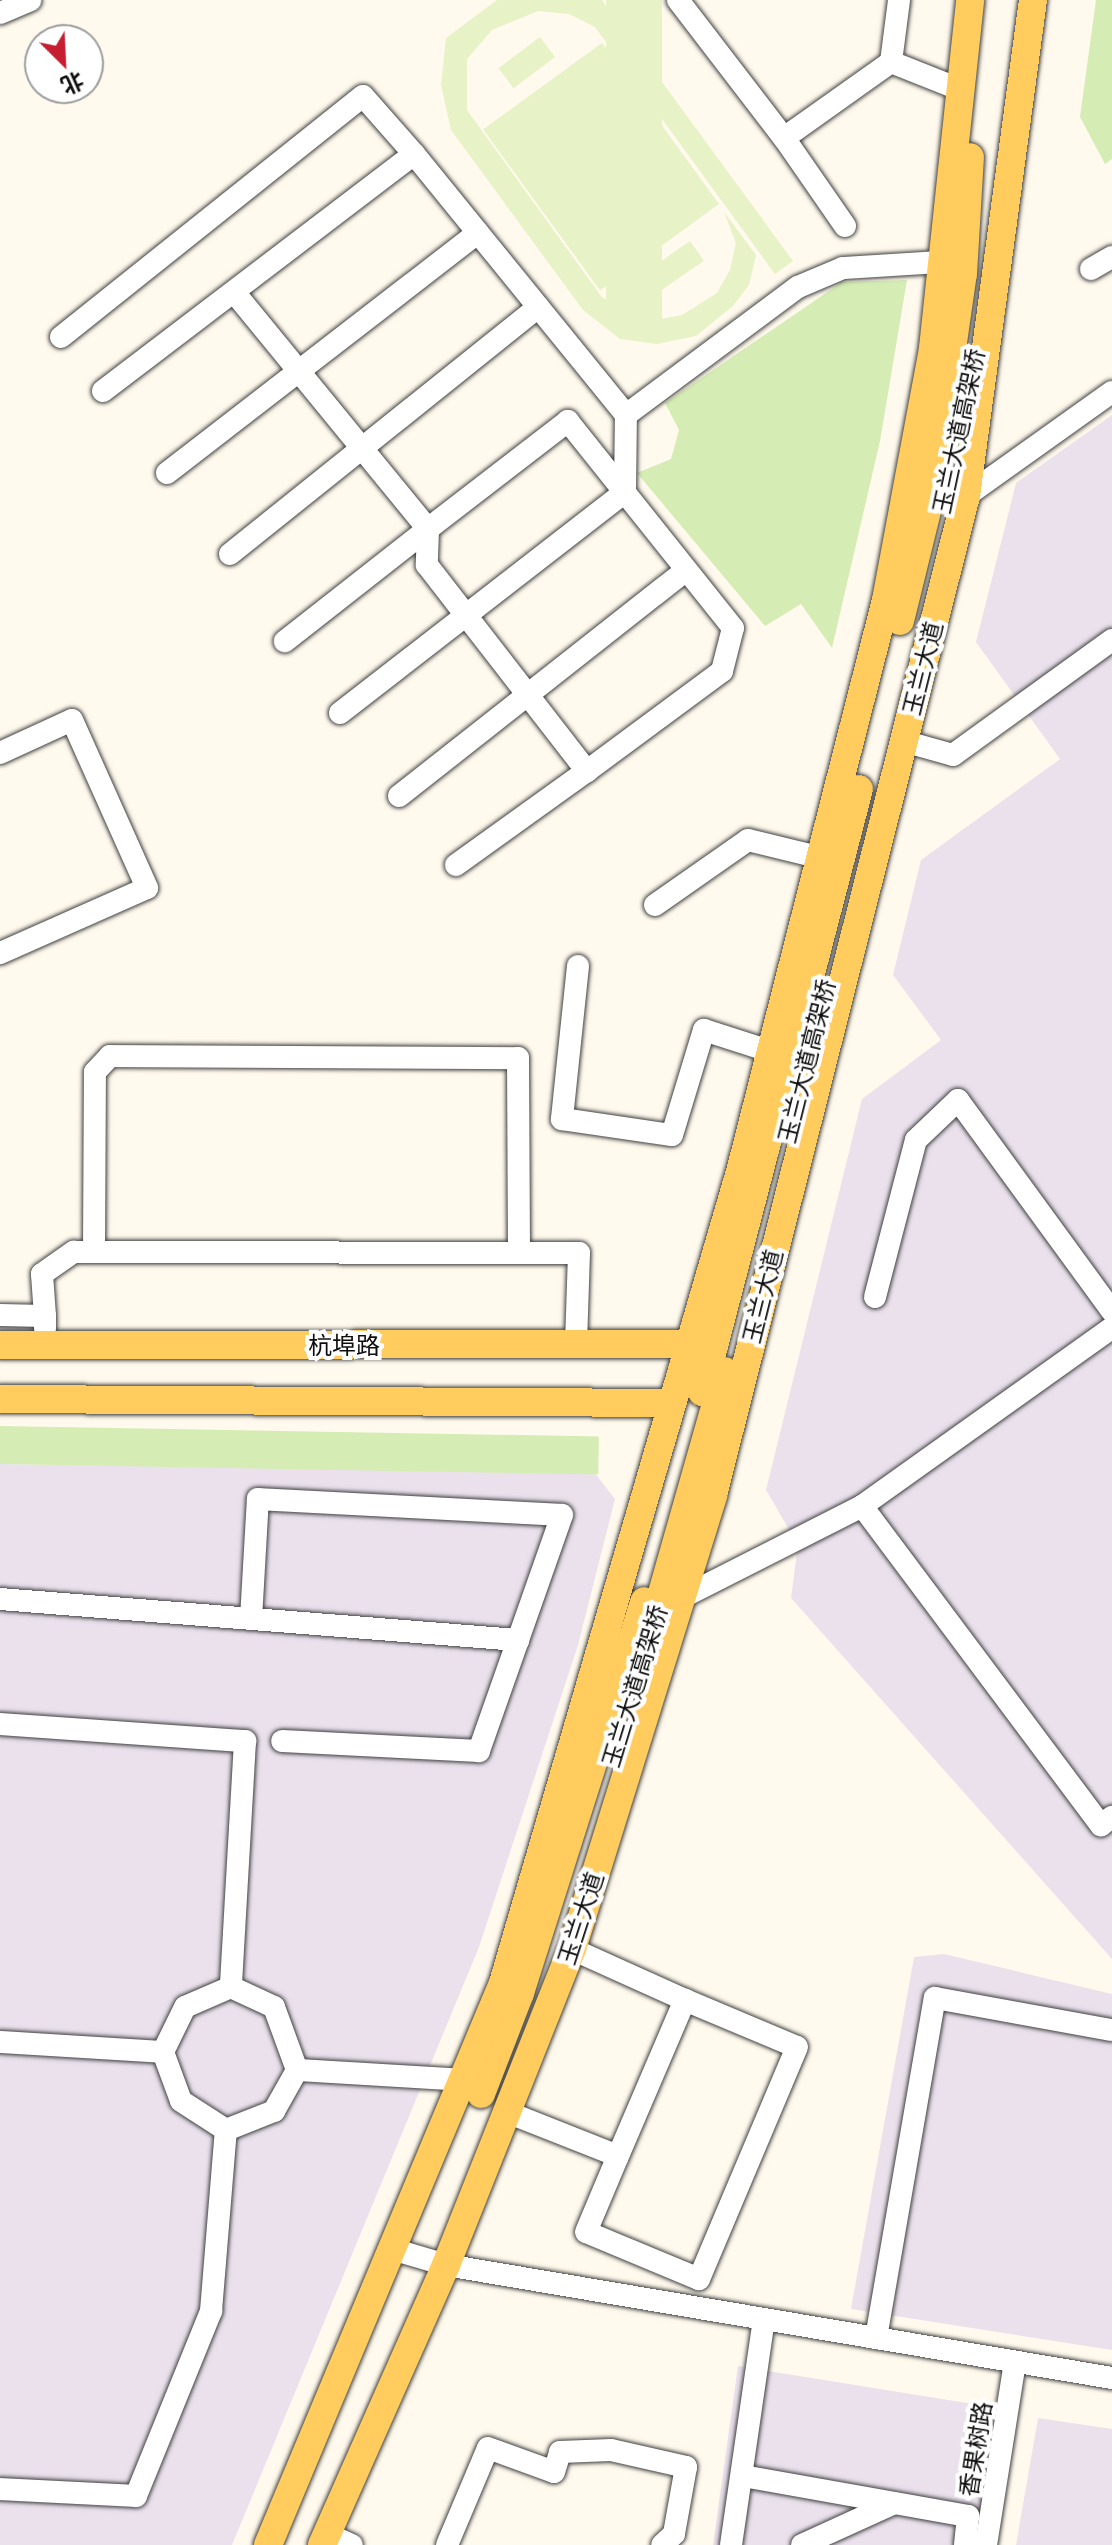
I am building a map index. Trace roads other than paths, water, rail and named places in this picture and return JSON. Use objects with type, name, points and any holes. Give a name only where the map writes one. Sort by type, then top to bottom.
[{"type":"main road","name":"玉兰大道","points":[[333,2541],[446,2265],[486,2096],[503,1983],[772,1052],[822,858],[886,600],[933,348],[970,0]]},
{"type":"main road","name":"玉兰大道高架桥","points":[[486,2096],[635,1633],[818,959],[931,495],[963,274],[979,0]]},
{"type":"main road","name":"玉兰大道高架桥","points":[[486,2096],[574,1886],[749,1288],[945,499],[989,277],[1015,0]]},
{"type":"main road","name":"玉兰大道","points":[[268,2545],[392,2249],[572,1949],[717,1480],[966,496],[1033,0]]},
{"type":"main road","name":"杭埠路","points":[[0,1345],[688,1344]]},
{"type":"main road","points":[[0,1399],[670,1403]]},
{"type":"street","points":[[678,0],[784,138],[845,226]]},
{"type":"street","points":[[784,138],[891,62],[899,0]]},
{"type":"street","points":[[0,13],[25,1]]},
{"type":"street","points":[[891,62],[959,89]]},
{"type":"street","points":[[61,337],[363,96],[414,154],[626,415],[625,492]]},
{"type":"street","points":[[103,391],[414,154]]},
{"type":"street","points":[[167,473],[478,233]]},
{"type":"street","points":[[1091,269],[1112,257]]},
{"type":"street","points":[[626,415],[798,287],[843,268],[941,262]]},
{"type":"street","points":[[234,292],[428,529],[427,565],[587,771]]},
{"type":"street","points":[[230,554],[538,307]]},
{"type":"street","points":[[966,496],[1112,392]]},
{"type":"street","points":[[285,641],[568,421],[733,628],[722,671],[456,865]]},
{"type":"street","points":[[340,713],[625,492]]},
{"type":"street","points":[[399,796],[686,570]]},
{"type":"street","points":[[903,741],[953,755],[1112,640]]},
{"type":"street","points":[[0,753],[72,720],[147,888],[0,953]]},
{"type":"street","points":[[655,905],[748,840],[822,858]]},
{"type":"street","points":[[578,966],[562,1119],[672,1135],[704,1030],[772,1052]]},
{"type":"street","points":[[94,1252],[95,1072],[110,1056],[518,1058],[519,1253]]},
{"type":"street","points":[[875,1297],[916,1140],[958,1100],[1112,1311]]},
{"type":"street","points":[[44,1345],[42,1274],[74,1252],[579,1253],[576,1344]]},
{"type":"street","points":[[0,1315],[45,1316]]},
{"type":"street","points":[[681,1598],[862,1506],[1112,1328]]},
{"type":"street","points":[[251,1619],[258,1499],[562,1515],[479,1751],[282,1741]]},
{"type":"street","points":[[862,1506],[1101,1825],[1112,1817]]},
{"type":"street","points":[[0,1599],[518,1640]]},
{"type":"street","points":[[0,1724],[245,1741],[231,1987]]},
{"type":"street","points":[[572,1949],[797,2047],[699,2279],[586,2232],[685,2000]]},
{"type":"street","points":[[231,1987],[274,2007],[297,2070],[274,2111],[226,2130],[181,2101],[163,2052],[185,2007],[231,1987]]},
{"type":"street","points":[[876,2338],[935,1998],[1111,2030]]},
{"type":"street","points":[[0,2042],[163,2052]]},
{"type":"street","points":[[297,2070],[486,2096],[618,2156]]},
{"type":"street","points":[[0,2489],[136,2496],[211,2311],[226,2130]]},
{"type":"street","points":[[392,2249],[446,2265],[1015,2362],[1111,2371]]},
{"type":"street","points":[[731,2545],[764,2319]]},
{"type":"street","name":"香果树路","points":[[986,2545],[1015,2362]]},
{"type":"street","points":[[447,2545],[488,2448],[554,2472],[560,2452],[611,2450],[686,2467],[674,2534],[662,2545]]},
{"type":"street","points":[[743,2476],[968,2516],[965,2545]]},
{"type":"street","points":[[802,2545],[894,2503]]}]
